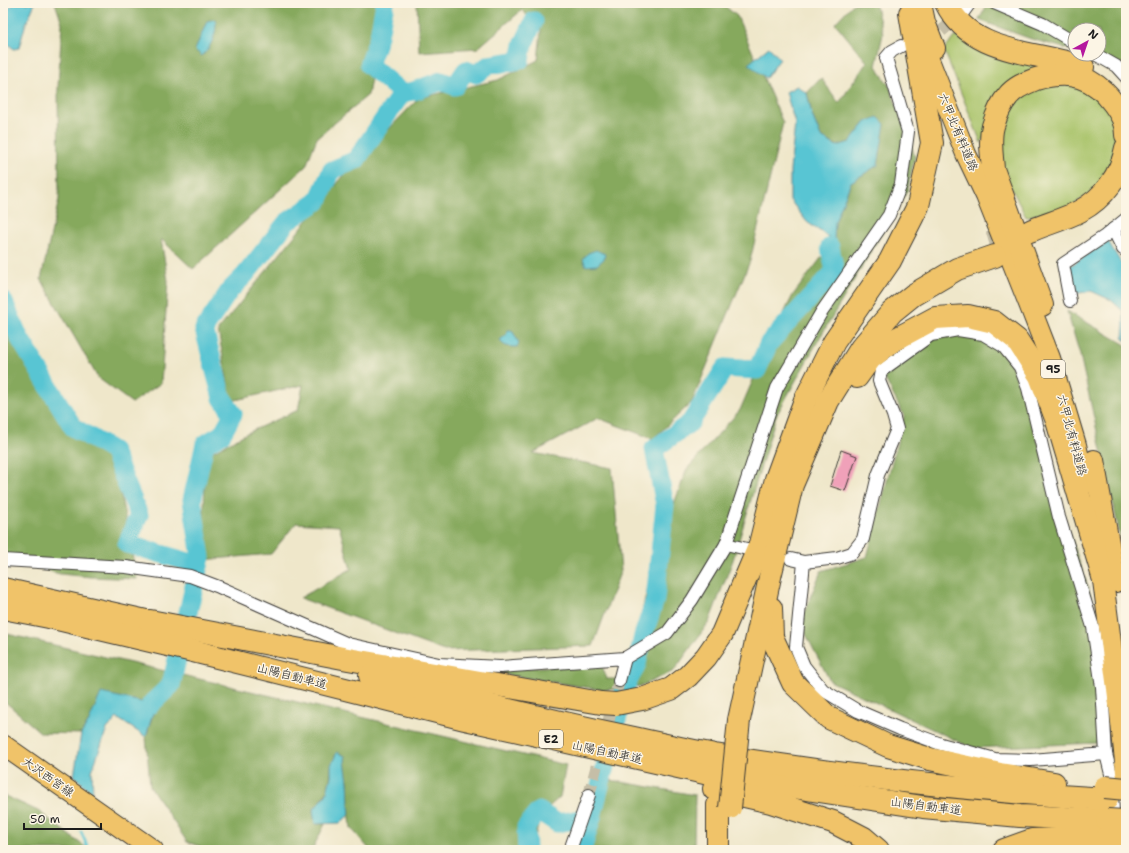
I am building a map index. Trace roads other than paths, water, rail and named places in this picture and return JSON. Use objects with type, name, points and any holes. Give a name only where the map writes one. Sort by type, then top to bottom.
[{"type":"highway","points":[[150,621],[355,660],[601,703],[616,704],[642,699],[671,689],[688,676],[706,657],[722,634],[805,400],[834,342],[890,261],[918,206],[932,143],[913,6]]},
{"type":"highway","points":[[954,8],[961,24],[973,34],[987,42],[1004,49],[1070,62],[1086,68],[1099,74],[1114,86],[1126,101]]},
{"type":"highway","points":[[1042,305],[993,169],[991,144],[993,127],[999,110],[1008,95],[1022,84],[1051,75],[1065,74],[1082,78],[1095,84],[1108,96],[1121,114],[1126,126],[1126,135]]},
{"type":"highway","points":[[1126,148],[1124,161],[1112,183],[1098,198],[1079,211],[1032,236],[1083,225],[1105,209],[1126,182]]},
{"type":"highway","points":[[732,720],[770,577],[792,485],[828,401],[861,348],[892,312],[913,295],[992,249],[932,271],[882,309],[844,351],[805,400]]},
{"type":"highway","points":[[811,440],[870,359],[894,340],[935,318],[968,316],[994,322],[1017,340],[1040,376],[1057,422],[1104,580]]},
{"type":"highway","points":[[718,850],[753,547]]},
{"type":"highway","points":[[770,577],[772,637],[793,683],[829,718],[888,746],[930,759],[1043,782],[1115,819]]},
{"type":"highway","name":"山陽自動車道","points":[[3,589],[150,621],[476,703],[566,724],[713,754],[840,774],[928,785],[1023,794],[1115,819]]},
{"type":"highway","name":"山陽自動車道","points":[[3,608],[49,617],[193,651],[465,719],[710,774],[923,807],[998,814],[1115,819]]},
{"type":"highway","points":[[465,719],[628,770],[771,802],[812,815],[833,822],[864,838],[878,850]]},
{"type":"highway","points":[[1115,819],[1126,789]]},
{"type":"highway","points":[[724,807],[730,850]]},
{"type":"highway","points":[[1004,850],[1032,840],[1115,819]]},
{"type":"main road","name":"六甲北有料道路","points":[[913,6],[925,22],[997,200],[1057,341],[1092,452],[1118,594],[1126,660]]},
{"type":"main road","name":"六甲北有料道路","points":[[913,6],[966,154],[986,196],[1050,358],[1076,445],[1095,528],[1104,580],[1126,772]]},
{"type":"main road","name":"大沢西宮線","points":[[3,745],[153,850]]},
{"type":"street","points":[[954,8],[970,3]]},
{"type":"street","points":[[994,3],[1043,24],[1067,38]]},
{"type":"street","points":[[3,560],[126,567],[190,576],[219,587],[348,644],[439,664],[500,667],[625,658],[667,633],[692,600],[726,544],[777,388],[821,314],[889,215],[901,184],[908,132],[886,58],[892,51],[901,46]]},
{"type":"street","points":[[1107,61],[1116,66],[1126,77]]},
{"type":"street","points":[[1070,301],[1063,264],[1126,219]]},
{"type":"street","points":[[1113,229],[1123,249],[1126,251]]},
{"type":"street","points":[[791,559],[804,562],[837,558],[852,554],[863,539],[878,475],[897,429],[879,381],[881,371],[931,335],[958,330],[983,334],[1003,346],[1020,367],[1028,388],[1058,517],[1093,627],[1102,687],[1106,754],[1111,774],[1115,819]]},
{"type":"street","points":[[726,544],[753,547]]},
{"type":"street","points":[[804,562],[796,647],[804,666],[822,690],[858,711],[900,729],[941,744],[995,759],[1031,760],[1106,754]]},
{"type":"street","points":[[619,681],[625,658]]},
{"type":"street","points":[[570,850],[589,795]]},
{"type":"water","points":[[16,3],[35,3],[25,26],[19,48],[14,49],[3,40],[3,11]]},
{"type":"water","points":[[216,19],[216,29],[213,39],[209,48],[202,56],[195,50],[207,21]]},
{"type":"water","points":[[769,47],[780,59],[766,78],[748,64]]},
{"type":"water","points":[[797,86],[807,93],[812,115],[821,137],[837,146],[850,142],[866,122],[878,117],[885,124],[878,165],[851,182],[835,222],[834,241],[807,222],[790,200],[790,170],[795,124],[786,92]]},
{"type":"water","points":[[1108,241],[1121,263],[1126,265],[1126,341],[1123,339],[1124,312],[1111,300],[1091,291],[1074,294],[1070,266]]},
{"type":"water","points":[[596,250],[605,254],[604,259],[597,265],[586,266],[583,259],[588,253]]},
{"type":"water","points":[[508,330],[512,330],[519,343],[517,347],[509,347],[501,342],[500,340],[506,335]]},
{"type":"water","points":[[101,693],[151,704],[153,713],[146,737],[117,718],[107,729],[92,771],[93,794],[74,776],[81,734],[89,721]]},
{"type":"water","points":[[337,752],[345,756],[350,814],[340,823],[315,824],[313,810],[326,795],[331,777],[331,765]]},
{"type":"waterway","points":[[151,704],[171,685],[201,557],[192,500],[205,444],[222,434],[233,414],[222,398],[204,329],[230,290],[245,275],[287,222],[318,201],[332,170],[356,160],[402,93],[369,65],[379,36],[385,3]]},
{"type":"waterway","points":[[402,93],[414,91],[441,81],[455,86],[466,70],[476,74],[489,65],[520,60],[523,45],[534,21]]},
{"type":"waterway","points":[[582,850],[626,685],[637,664],[643,636],[655,600],[665,505],[654,449],[690,423],[725,368],[757,370],[769,343],[835,271],[830,247]]},
{"type":"waterway","points":[[3,300],[19,337],[73,427],[113,451],[139,515],[127,544],[199,565]]},
{"type":"waterway","points":[[527,850],[526,827],[539,811],[557,823],[592,817]]},
{"type":"waterway","points":[[81,832],[89,850]]},
{"type":"tunnel","points":[[925,38],[939,33],[960,16]]},
{"type":"tunnel","points":[[989,243],[1023,233]]},
{"type":"tunnel","points":[[589,795],[619,681]]}]
